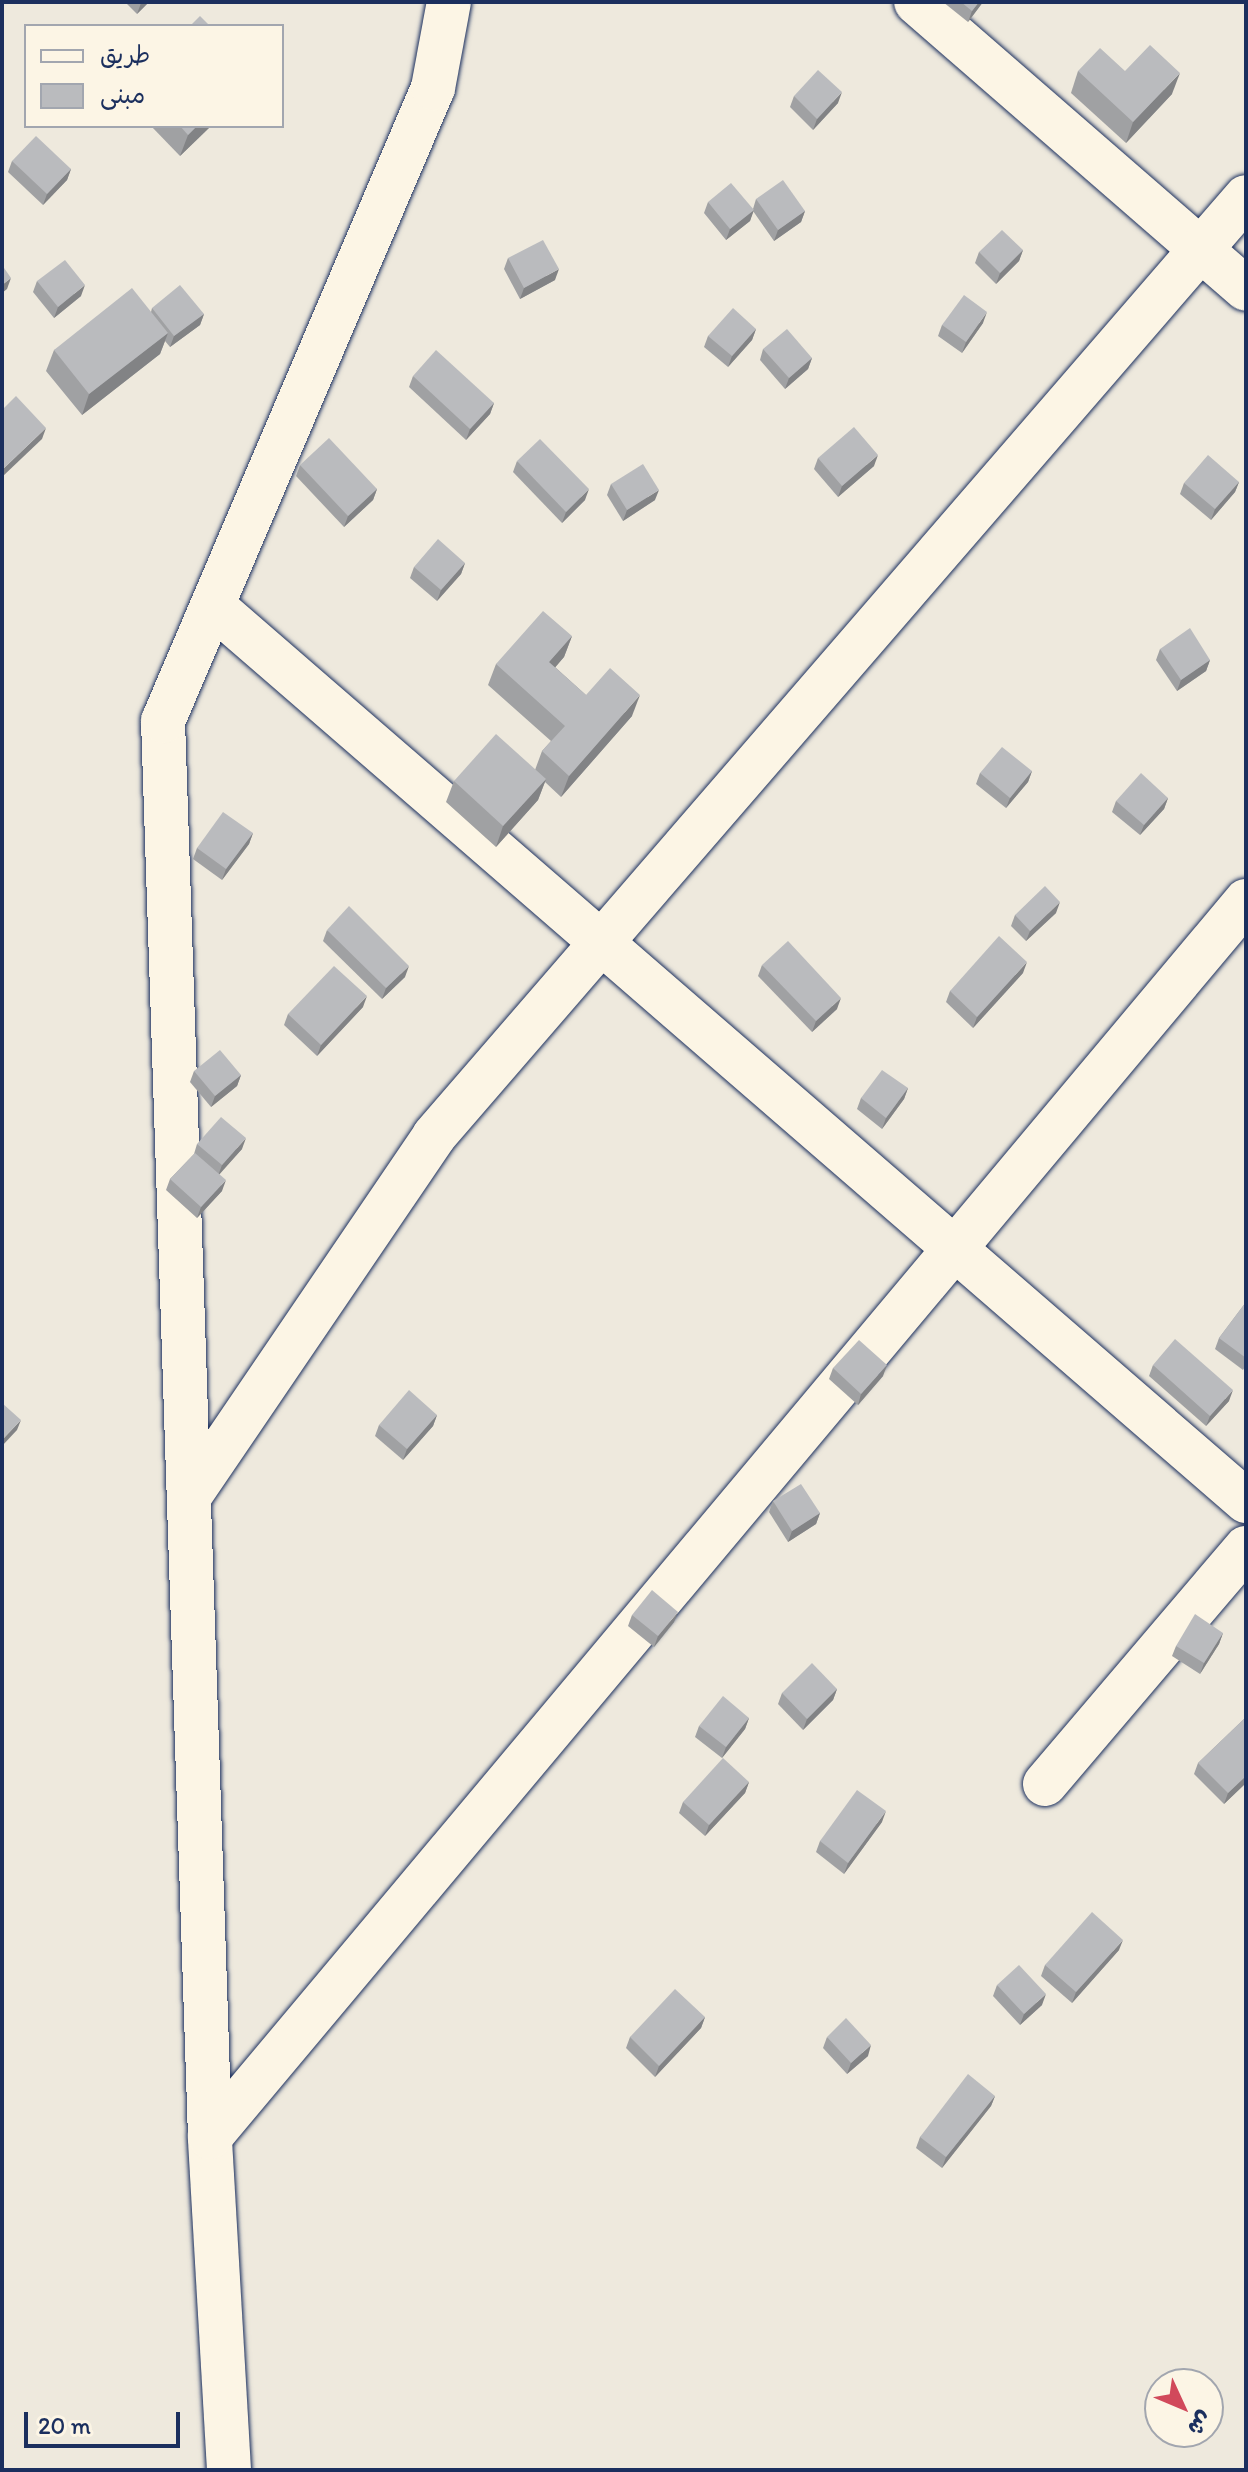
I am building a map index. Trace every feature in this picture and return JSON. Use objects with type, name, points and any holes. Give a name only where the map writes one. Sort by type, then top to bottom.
[{"type":"street","points":[[229,2470],[210,2137],[163,721],[433,88],[449,2]]},
{"type":"street","points":[[916,2],[1246,289]]},
{"type":"street","points":[[189,1497],[434,1136],[1246,197]]},
{"type":"street","points":[[213,606],[1246,1501]]},
{"type":"street","points":[[210,2137],[1246,901]]},
{"type":"street","points":[[1045,1784],[1246,1548]]},
{"type":"building","points":[[961,2],[979,2],[972,11]]},
{"type":"building","points":[[200,16],[208,24],[192,24]]},
{"type":"building","points":[[1150,45],[1180,73],[1133,122],[1078,71],[1100,48],[1125,71]]},
{"type":"building","points":[[818,70],[842,92],[817,119],[794,96]]},
{"type":"building","points":[[182,128],[195,128],[188,135]]},
{"type":"building","points":[[36,136],[71,169],[47,194],[12,161]]},
{"type":"building","points":[[783,180],[805,211],[778,230],[756,199]]},
{"type":"building","points":[[731,183],[754,210],[730,229],[708,202]]},
{"type":"building","points":[[1002,230],[1023,250],[1000,273],[979,252]]},
{"type":"building","points":[[543,240],[559,269],[524,288],[508,258]]},
{"type":"building","points":[[65,260],[85,285],[58,307],[37,281]]},
{"type":"building","points":[[2,265],[11,278],[2,285]]},
{"type":"building","points":[[180,285],[204,314],[174,336],[152,308]]},
{"type":"building","points":[[132,288],[168,333],[89,394],[54,350]]},
{"type":"building","points":[[964,295],[987,312],[966,342],[942,325]]},
{"type":"building","points":[[733,308],[756,329],[732,356],[708,336]]},
{"type":"building","points":[[787,329],[812,358],[789,378],[763,349]]},
{"type":"building","points":[[436,350],[494,403],[470,429],[413,376]]},
{"type":"building","points":[[16,396],[46,428],[2,470],[2,410]]},
{"type":"building","points":[[854,427],[878,455],[842,486],[818,458]]},
{"type":"building","points":[[329,438],[377,489],[348,516],[300,465]]},
{"type":"building","points":[[540,439],[589,489],[566,512],[517,461]]},
{"type":"building","points":[[1208,455],[1239,482],[1215,509],[1184,483]]},
{"type":"building","points":[[643,464],[659,490],[627,510],[611,484]]},
{"type":"building","points":[[438,539],[465,563],[441,590],[414,567]]},
{"type":"building","points":[[543,611],[572,636],[549,662],[586,695],[610,668],[640,695],[569,776],[542,751],[565,726],[496,664]]},
{"type":"building","points":[[1190,628],[1210,660],[1181,680],[1160,649]]},
{"type":"building","points":[[496,734],[546,779],[503,826],[454,781]]},
{"type":"building","points":[[1002,747],[1032,771],[1010,798],[980,773]]},
{"type":"building","points":[[1141,773],[1168,798],[1144,825],[1116,801]]},
{"type":"building","points":[[223,812],[253,833],[226,869],[197,848]]},
{"type":"building","points":[[1045,886],[1060,902],[1030,931],[1015,915]]},
{"type":"building","points":[[349,906],[409,966],[386,988],[327,930]]},
{"type":"building","points":[[999,936],[1027,962],[977,1017],[950,991]]},
{"type":"building","points":[[788,941],[841,998],[816,1021],[762,965]]},
{"type":"building","points":[[334,966],[367,996],[321,1045],[288,1014]]},
{"type":"building","points":[[220,1050],[241,1075],[215,1096],[194,1071]]},
{"type":"building","points":[[882,1070],[908,1088],[886,1118],[861,1098]]},
{"type":"building","points":[[221,1117],[246,1138],[222,1165],[197,1144]]},
{"type":"building","points":[[195,1153],[226,1180],[201,1207],[170,1179]]},
{"type":"building","points":[[1246,1302],[1246,1358],[1219,1338]]},
{"type":"building","points":[[1175,1339],[1233,1390],[1210,1416],[1153,1365]]},
{"type":"building","points":[[859,1340],[887,1365],[861,1394],[833,1368]]},
{"type":"building","points":[[409,1390],[437,1415],[407,1449],[379,1425]]},
{"type":"building","points":[[2,1403],[21,1420],[2,1440]]},
{"type":"building","points":[[801,1484],[820,1513],[792,1531],[773,1501]]},
{"type":"building","points":[[652,1590],[678,1612],[658,1636],[632,1615]]},
{"type":"building","points":[[1195,1614],[1223,1633],[1204,1663],[1176,1646]]},
{"type":"building","points":[[812,1663],[837,1689],[807,1719],[782,1693]]},
{"type":"building","points":[[723,1696],[749,1718],[726,1747],[699,1726]]},
{"type":"building","points":[[1246,1717],[1246,1776],[1228,1793],[1198,1763]]},
{"type":"building","points":[[723,1758],[749,1782],[709,1825],[683,1802]]},
{"type":"building","points":[[857,1790],[886,1811],[848,1863],[820,1841]]},
{"type":"building","points":[[1092,1912],[1123,1940],[1076,1992],[1045,1965]]},
{"type":"building","points":[[1019,1965],[1046,1994],[1024,2014],[997,1985]]},
{"type":"building","points":[[675,1989],[705,2017],[659,2066],[630,2037]]},
{"type":"building","points":[[846,2018],[871,2045],[851,2063],[827,2037]]},
{"type":"building","points":[[968,2074],[995,2096],[946,2157],[920,2137]]}]
